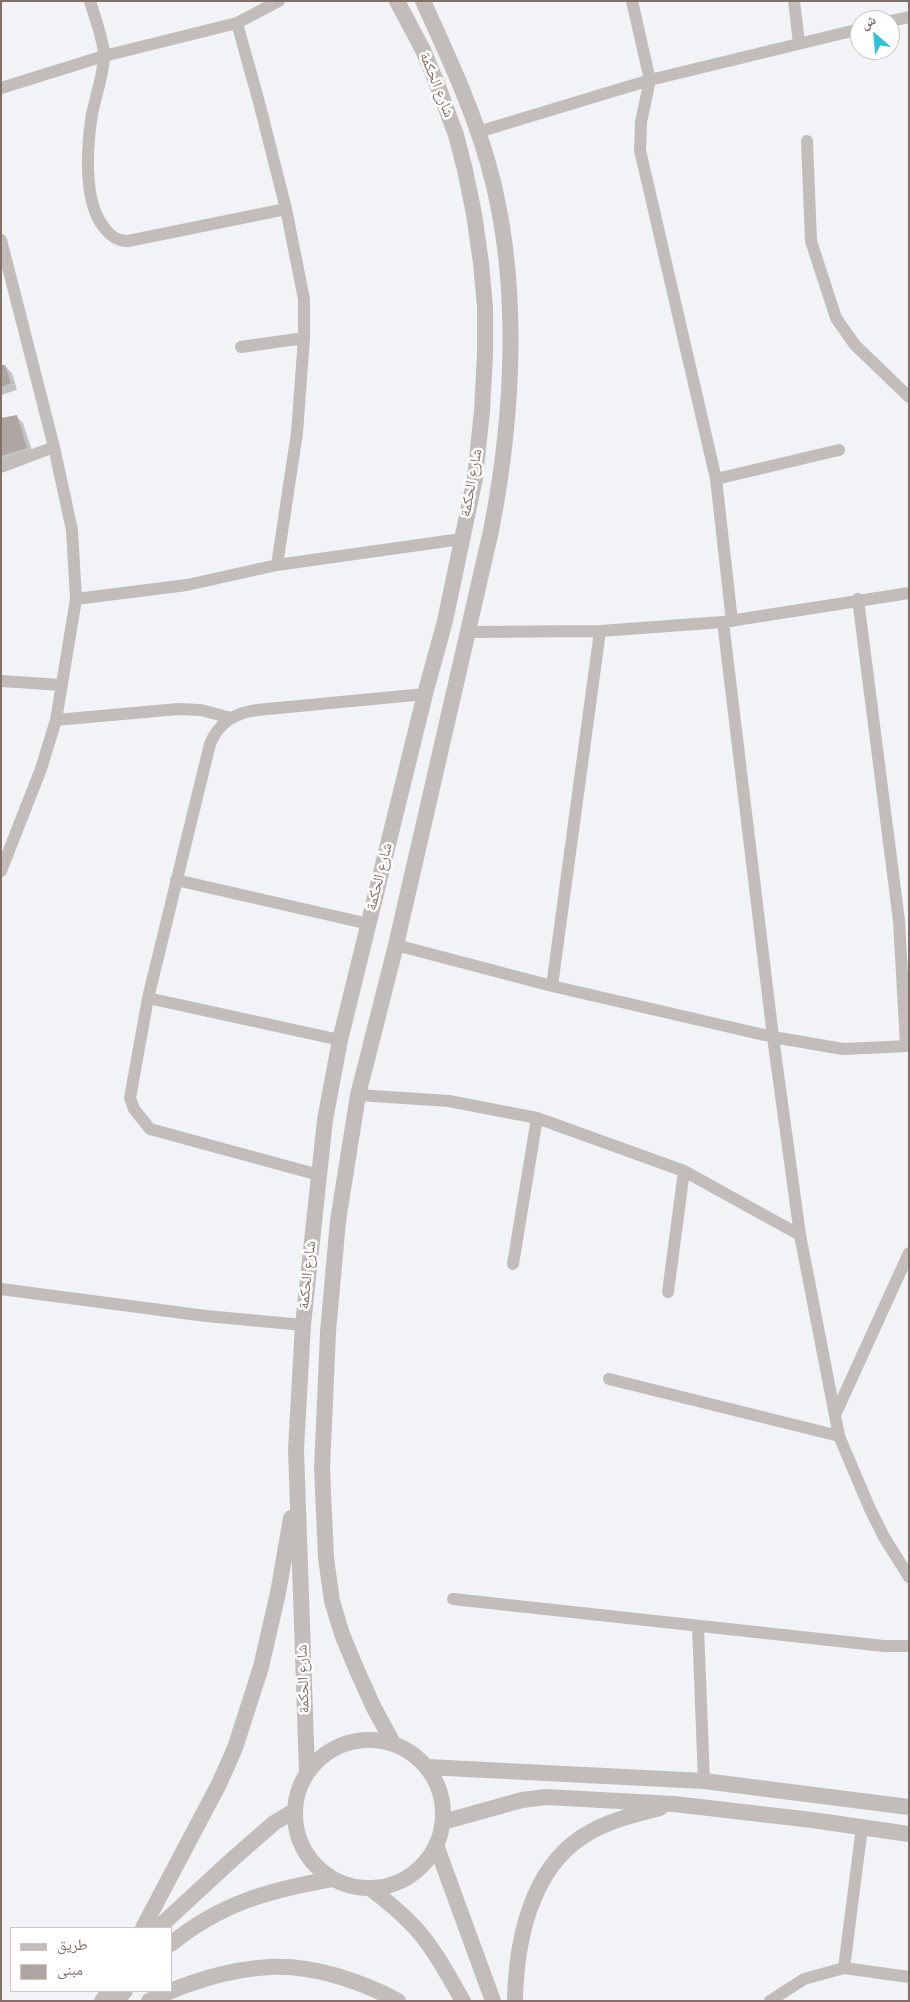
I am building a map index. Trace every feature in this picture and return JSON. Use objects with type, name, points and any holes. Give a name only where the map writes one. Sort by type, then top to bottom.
[{"type":"street","points":[[90,1],[104,56],[92,115],[88,158],[90,185],[94,209],[109,234],[120,241],[128,240],[286,209]]},
{"type":"street","points":[[1,88],[104,56],[237,23],[279,1]]},
{"type":"street","name":"شارع الحكمة","points":[[307,1772],[296,1488],[297,1421],[303,1325],[325,1120],[340,1040],[425,694],[445,621],[475,478],[482,411],[485,336],[481,263],[474,214],[456,135],[423,50],[397,1]]},
{"type":"street","name":"شارع الحكمة","points":[[393,1743],[373,1706],[342,1634],[332,1601],[326,1558],[322,1469],[328,1332],[338,1220],[358,1095],[396,945],[469,632],[501,480],[511,351],[511,309],[505,257],[488,164],[478,132],[423,1]]},
{"type":"street","points":[[632,1],[650,80],[641,122],[640,150],[716,479],[728,621],[773,1037],[800,1235],[839,1436],[855,1478],[877,1524],[909,1577]]},
{"type":"street","points":[[794,1],[800,43]]},
{"type":"street","points":[[237,23],[286,209],[304,299],[304,338],[297,433],[277,565]]},
{"type":"street","points":[[478,132],[650,80],[850,30]]},
{"type":"street","points":[[806,141],[811,241],[836,318],[855,345],[909,397]]},
{"type":"street","points":[[1,240],[6,284],[54,447],[72,530],[76,598],[56,720],[41,768],[1,871]]},
{"type":"street","points":[[241,347],[304,338]]},
{"type":"street","points":[[1,467],[54,447]]},
{"type":"street","points":[[716,479],[840,450]]},
{"type":"street","points":[[76,598],[187,585],[277,565],[461,539]]},
{"type":"street","points":[[469,632],[600,631],[728,621],[858,599],[909,593]]},
{"type":"street","points":[[396,945],[552,986],[773,1037],[843,1049],[908,1045],[899,921],[858,599]]},
{"type":"street","points":[[552,986],[600,631]]},
{"type":"street","points":[[1,681],[62,685]]},
{"type":"street","points":[[319,1175],[150,1129],[134,1109],[130,1098],[148,998],[210,744],[218,728],[231,718],[257,710],[425,694]]},
{"type":"street","points":[[56,720],[178,708],[201,710],[231,718]]},
{"type":"street","points":[[176,880],[369,924]]},
{"type":"street","points":[[148,998],[340,1040]]},
{"type":"street","points":[[358,1095],[449,1101],[537,1118],[684,1171],[800,1235]]},
{"type":"street","points":[[513,1264],[537,1118]]},
{"type":"street","points":[[668,1292],[684,1171]]},
{"type":"street","points":[[835,1415],[909,1253]]},
{"type":"street","points":[[1,1290],[206,1316],[303,1325]]},
{"type":"street","points":[[609,1379],[839,1436]]},
{"type":"street","points":[[144,1927],[219,1784],[235,1748],[263,1658],[278,1593],[296,1488]]},
{"type":"street","points":[[453,1599],[884,1646],[909,1646]]},
{"type":"street","points":[[698,1626],[704,1781]]},
{"type":"street","points":[[365,1739],[393,1743],[417,1757],[427,1767],[440,1791],[443,1822],[436,1845],[425,1862],[410,1876],[398,1882],[372,1888],[358,1888],[332,1879],[316,1867],[303,1851],[294,1825],[296,1798],[307,1772],[326,1752],[338,1746],[365,1739]]},
{"type":"street","points":[[427,1767],[704,1781],[909,1807]]},
{"type":"street","points":[[443,1822],[522,1800],[546,1797],[674,1804],[909,1834]]},
{"type":"street","points":[[515,2001],[523,1935],[539,1887],[552,1866],[567,1849],[601,1826],[621,1818],[674,1804]]},
{"type":"street","points":[[159,1927],[235,1857],[274,1824],[294,1811]]},
{"type":"street","points":[[844,1968],[862,1827]]},
{"type":"street","points":[[436,1845],[492,2001]]},
{"type":"street","points":[[172,1943],[215,1913],[247,1900],[286,1887],[332,1879]]},
{"type":"street","points":[[372,1888],[419,1931],[440,1960],[463,2001]]},
{"type":"street","points":[[172,1992],[195,1982],[271,1967],[334,1974],[398,2001]]},
{"type":"street","points":[[770,2001],[804,1979],[844,1968],[909,1976]]},
{"type":"street","points":[[149,2001],[171,1992]]},
{"type":"building","points":[[1,365],[5,365],[11,383],[1,387]]},
{"type":"building","points":[[17,415],[27,448],[1,456],[1,418]]}]
